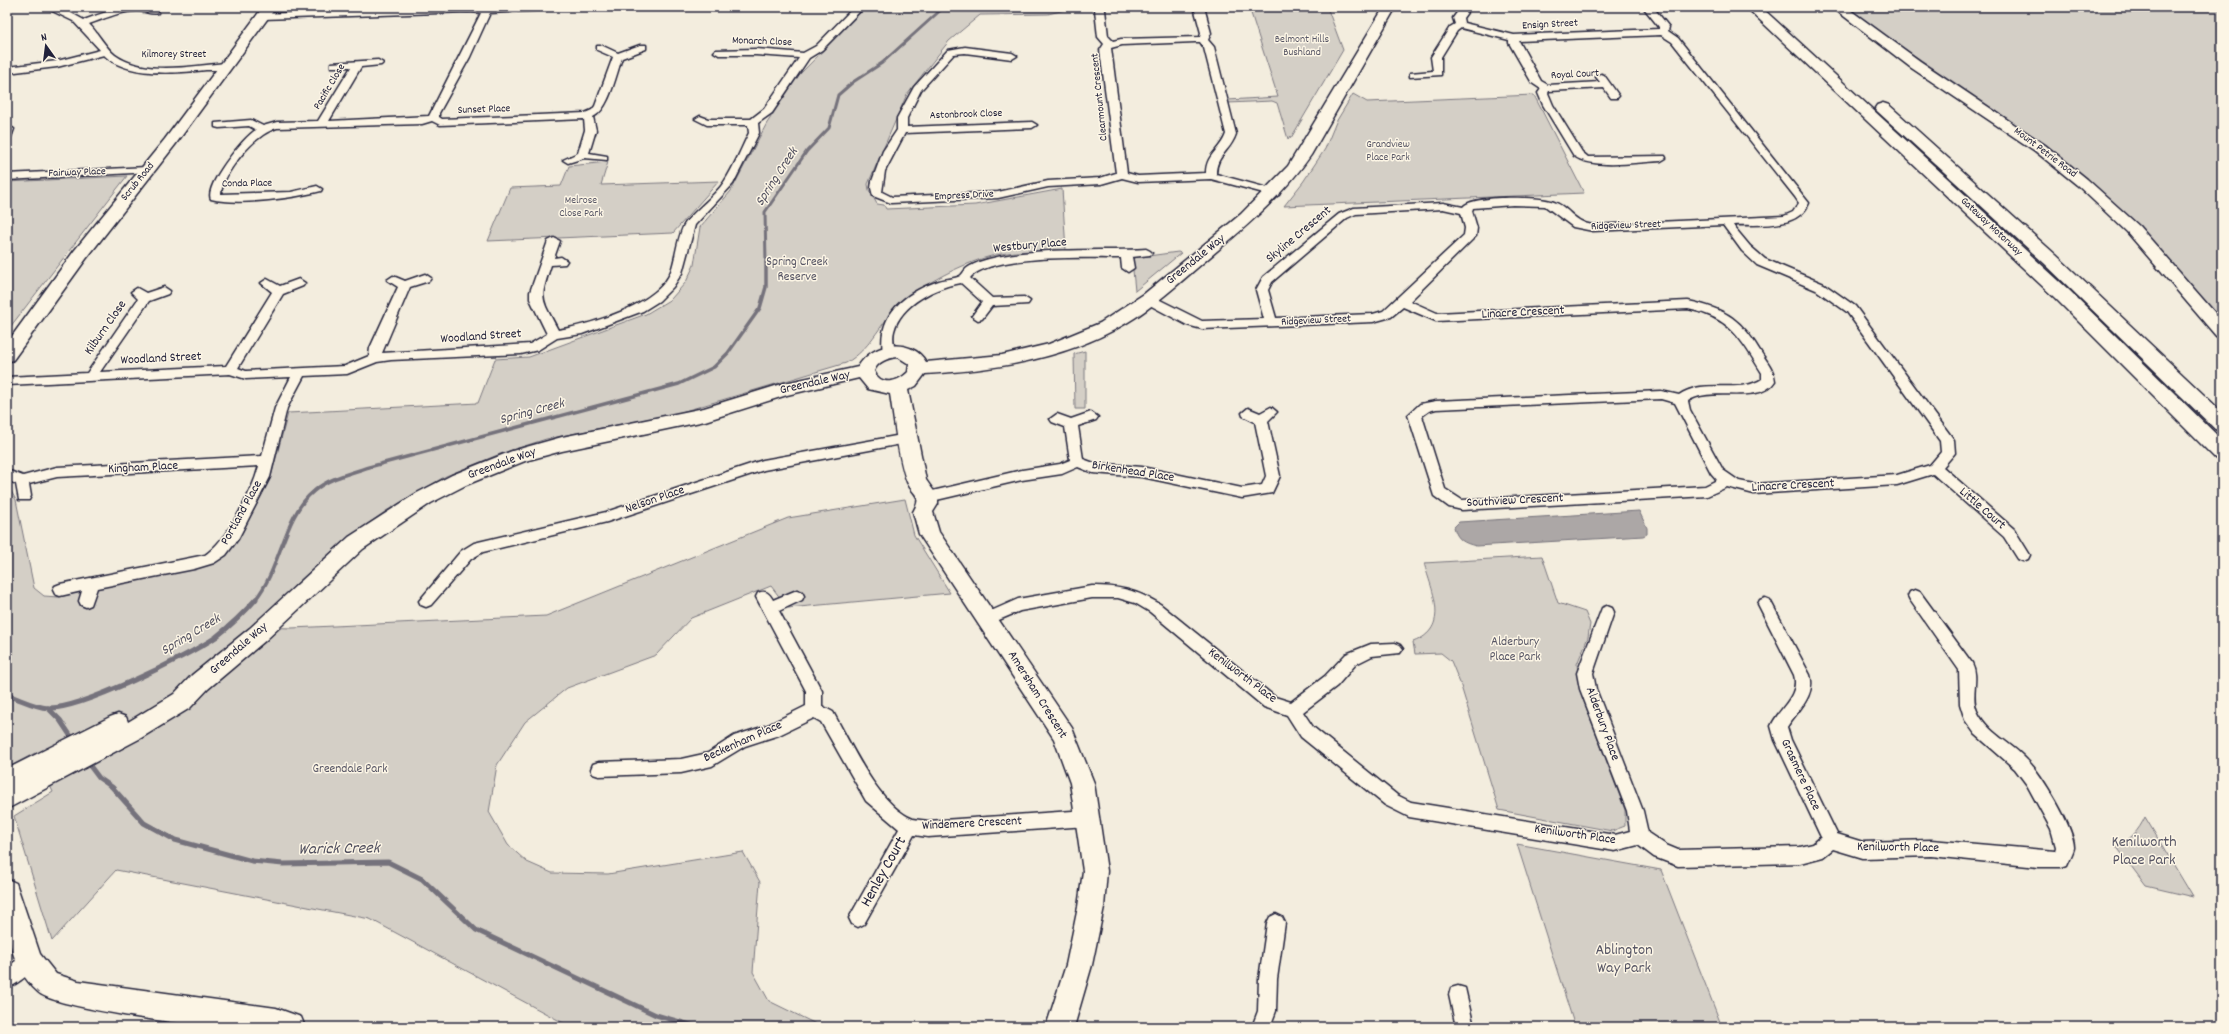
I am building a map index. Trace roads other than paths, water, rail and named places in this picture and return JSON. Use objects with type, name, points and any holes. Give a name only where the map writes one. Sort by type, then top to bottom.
[{"type":"highway","name":"Gateway Motorway","points":[[1754,7],[2062,294],[2222,453]]},
{"type":"highway","name":"Gateway Motorway","points":[[1773,7],[2050,258],[2222,424]]},
{"type":"street","name":"Kilmorey Street","points":[[49,7],[64,10],[84,23],[106,51],[114,58],[134,66],[168,69],[225,66]]},
{"type":"street","points":[[266,11],[468,9],[486,11],[546,7]]},
{"type":"street","points":[[700,119],[707,122],[753,122],[763,116],[768,111],[793,72],[802,63],[805,56],[819,48],[859,7]]},
{"type":"street","points":[[1199,7],[1206,33],[1203,40],[1209,47],[1231,134],[1228,143],[1211,163],[1211,176]]},
{"type":"street","name":"Greendale Way","points":[[919,368],[982,364],[1043,352],[1092,334],[1130,312],[1148,299],[1275,193],[1304,155],[1383,22],[1390,7]]},
{"type":"street","name":"Greendale Way","points":[[1383,22],[1398,7]]},
{"type":"street","points":[[1413,74],[1438,73],[1436,57],[1453,29],[1460,25],[1458,18],[1466,7]]},
{"type":"street","name":"Ridgeview Street","points":[[1148,299],[1191,322],[1202,325],[1271,324],[1373,318],[1387,314],[1402,302],[1470,236],[1471,228],[1466,211],[1469,206],[1475,204],[1540,202],[1555,207],[1571,223],[1585,228],[1785,219],[1795,216],[1801,210],[1804,203],[1675,40],[1663,32],[1664,27],[1648,7]]},
{"type":"street","name":"Mount Petrie Road","points":[[1838,7],[1915,64],[2040,148],[2082,182],[2133,229],[2222,332]]},
{"type":"street","points":[[84,23],[129,9],[141,8],[155,11]]},
{"type":"street","points":[[1100,10],[1103,37],[1110,44]]},
{"type":"street","name":"Scrub Road","points":[[7,356],[80,255],[147,170],[266,11]]},
{"type":"street","name":"Sunset Place","points":[[486,11],[459,69],[436,107],[434,118],[440,122],[448,123],[587,116]]},
{"type":"street","name":"Ensign Street","points":[[1460,25],[1514,38],[1663,32]]},
{"type":"street","points":[[1514,38],[1514,43],[1537,83],[1546,88],[1543,93],[1548,105],[1578,154],[1585,160],[1595,161],[1658,154],[1669,169]]},
{"type":"street","name":"Clearmount Crescent","points":[[1122,175],[1105,50],[1110,44],[1129,41],[1188,39],[1203,40]]},
{"type":"street","points":[[600,48],[618,56],[643,47]]},
{"type":"street","name":"Empress Drive","points":[[1012,56],[965,50],[951,52],[917,89],[902,118],[902,130],[894,138],[876,184],[877,194],[892,200],[998,195],[1048,184],[1101,181],[1122,175]]},
{"type":"street","points":[[7,70],[50,67],[72,62],[106,51]]},
{"type":"street","name":"Monarch Close","points":[[719,52],[756,52],[805,56]]},
{"type":"street","points":[[583,155],[591,127],[591,121],[587,116],[596,112],[600,106],[618,56]]},
{"type":"street","name":"Pacific Close","points":[[334,65],[378,63]]},
{"type":"street","name":"Pacific Close","points":[[322,123],[358,64]]},
{"type":"street","name":"Royal Court","points":[[1546,88],[1604,81],[1614,96]]},
{"type":"street","name":"Conda Place","points":[[317,189],[291,195],[224,198],[215,197],[216,189],[250,137],[262,129],[277,125],[407,122],[434,118]]},
{"type":"street","name":"Woodland Street","points":[[7,381],[230,370],[246,375],[347,370],[375,358],[521,350],[534,347],[554,335],[578,331],[639,308],[655,298],[669,284],[676,273],[690,224],[728,184],[754,133],[753,122]]},
{"type":"street","name":"Conda Place","points":[[219,124],[252,123],[262,129]]},
{"type":"street","name":"Astonbrook Close","points":[[902,130],[1032,124]]},
{"type":"street","points":[[7,128],[9,129],[7,135]]},
{"type":"street","points":[[568,160],[583,155],[603,158]]},
{"type":"street","name":"Fairway Place","points":[[7,177],[147,170]]},
{"type":"street","points":[[1122,175],[1138,180],[1211,176],[1275,193]]},
{"type":"street","name":"Skyline Crescent","points":[[1271,324],[1262,290],[1267,280],[1343,216],[1364,209],[1443,206],[1466,211]]},
{"type":"street","points":[[1726,222],[1752,256],[1760,262],[1837,296],[1851,309],[1947,440],[1948,453],[1935,468]]},
{"type":"street","points":[[554,241],[536,292],[536,299],[554,335]]},
{"type":"street","name":"Westbury Place","points":[[889,352],[888,330],[892,319],[912,300],[932,286],[951,280],[964,278],[971,270],[997,261],[1146,253]]},
{"type":"street","points":[[1126,254],[1128,268]]},
{"type":"street","points":[[546,262],[561,261]]},
{"type":"street","points":[[393,280],[406,285],[425,278]]},
{"type":"street","points":[[964,278],[989,302],[1024,301]]},
{"type":"street","points":[[230,370],[279,291],[299,282]]},
{"type":"street","points":[[267,284],[279,291]]},
{"type":"street","points":[[375,358],[376,348],[406,285]]},
{"type":"street","name":"Kilburn Close","points":[[91,376],[141,295],[164,291]]},
{"type":"street","points":[[978,316],[989,302]]},
{"type":"street","name":"Linacre Crescent","points":[[1402,302],[1436,317],[1688,305],[1713,310],[1739,327],[1768,373],[1770,381],[1764,386],[1754,389],[1695,392],[1681,400]]},
{"type":"street","points":[[889,352],[907,353],[918,362],[919,368],[913,379],[898,387],[890,388],[875,385],[866,376],[865,371],[870,361],[889,352]]},
{"type":"street","name":"Greendale Way","points":[[7,798],[59,763],[130,725],[182,701],[200,682],[242,649],[312,582],[356,543],[424,498],[460,480],[519,456],[562,444],[705,414],[811,382],[865,371]]},
{"type":"street","name":"Portland Place","points":[[60,590],[91,585],[194,563],[209,559],[221,551],[233,535],[263,477],[265,462],[281,408],[300,372]]},
{"type":"street","points":[[898,387],[907,439],[917,482],[928,497]]},
{"type":"street","name":"Southview Crescent","points":[[1681,400],[1661,395],[1436,405],[1425,407],[1415,415],[1440,492],[1444,497],[1458,504],[1707,491],[1726,481]]},
{"type":"street","points":[[1681,400],[1684,410],[1718,473],[1726,481]]},
{"type":"street","name":"Birkenhead Place","points":[[928,497],[1022,475],[1062,469],[1077,462],[1093,468],[1142,472],[1242,492],[1268,489],[1273,476],[1266,415],[1248,413]]},
{"type":"street","points":[[1057,419],[1072,424],[1091,417]]},
{"type":"street","points":[[1072,424],[1077,462]]},
{"type":"street","name":"Nelson Place","points":[[426,602],[466,556],[479,547],[607,516],[763,464],[907,439]]},
{"type":"street","name":"Kingham Place","points":[[22,481],[57,472],[265,462]]},
{"type":"street","name":"Linacre Crescent","points":[[1726,481],[1739,487],[1754,489],[1896,480],[1935,468]]},
{"type":"street","name":"Little Court","points":[[1935,468],[2009,533],[2023,555]]},
{"type":"street","points":[[7,474],[22,481],[24,496]]},
{"type":"street","name":"Amersham Crescent","points":[[928,497],[928,504],[923,512],[929,534],[1064,735],[1082,783],[1095,871],[1091,907],[1079,965],[1062,1027]]},
{"type":"street","points":[[86,601],[91,585]]},
{"type":"street","name":"Kenilworth Place","points":[[987,619],[1018,605],[1092,592],[1118,592],[1140,599],[1155,608],[1270,702],[1293,710],[1307,732],[1391,800],[1409,809],[1615,843],[1640,837]]},
{"type":"street","points":[[797,596],[766,602],[814,690],[814,710]]},
{"type":"street","name":"Kenilworth Place","points":[[1831,840],[1864,850],[1931,848],[2038,859],[2061,859],[2065,847],[2060,831],[2033,777],[1978,725],[1970,715],[1967,704],[1969,678],[1967,668],[1915,596]]},
{"type":"street","name":"Grasmere Place","points":[[1765,604],[1802,675],[1804,687],[1800,697],[1785,714],[1779,726],[1783,740],[1831,840]]},
{"type":"street","name":"Alderbury Place","points":[[1607,612],[1585,673],[1588,689],[1635,811],[1640,837]]},
{"type":"street","points":[[1293,710],[1331,681],[1351,660],[1371,650],[1395,649]]},
{"type":"street","name":"Beckenham Place","points":[[599,769],[681,766],[712,759],[740,741],[772,730],[814,710]]},
{"type":"street","name":"Windemere Crescent","points":[[814,710],[828,717],[872,796],[897,818],[910,826],[928,829],[1087,818]]},
{"type":"street","name":"Greendale Way","points":[[7,781],[59,763]]},
{"type":"street","name":"Henley Court","points":[[858,918],[910,826]]},
{"type":"street","points":[[1640,837],[1660,852],[1678,858],[1800,855],[1817,850],[1831,840]]},
{"type":"street","points":[[7,892],[29,961],[48,984],[78,994],[276,1022],[291,1027]]},
{"type":"street","points":[[1261,1027],[1267,1011],[1268,980],[1276,923]]},
{"type":"street","points":[[7,978],[29,961]]},
{"type":"street","points":[[1458,995],[1465,1027]]},
{"type":"waterway","name":"Spring Creek","points":[[766,263],[765,212],[807,151],[829,128],[838,95],[853,82],[882,63],[944,7]]},
{"type":"waterway","name":"Spring Creek","points":[[255,600],[271,573],[295,514],[304,502],[320,486],[340,476],[369,467],[679,384],[714,367],[728,353],[760,308],[766,287],[766,263]]},
{"type":"waterway","name":"Spring Creek","points":[[48,708],[63,706],[108,691],[134,680],[202,646],[216,637],[237,619],[256,599]]},
{"type":"waterway","name":"Spring Creek","points":[[7,695],[32,705],[48,708]]},
{"type":"waterway","name":"Warick Creek","points":[[48,708],[60,720],[74,741]]},
{"type":"waterway","name":"Warick Creek","points":[[87,762],[99,778],[112,787],[144,823],[175,840],[252,861],[283,864],[388,862],[422,879],[476,930],[656,1015],[697,1027]]},
{"type":"park label","name":"Belmont Hills Bushland","points":[[1302,46]]},
{"type":"park label","name":"Grandview Place Park","points":[[1388,151]]},
{"type":"park label","name":"Melrose Close Park","points":[[581,207]]},
{"type":"park label","name":"Spring Creek Reserve","points":[[797,270]]},
{"type":"park label","name":"Alderbury Place Park","points":[[1515,650]]},
{"type":"park label","name":"Greendale Park","points":[[350,769]]},
{"type":"park label","name":"Kenilworth Place Park","points":[[2144,851]]},
{"type":"park label","name":"Ablington Way Park","points":[[1624,959]]}]
